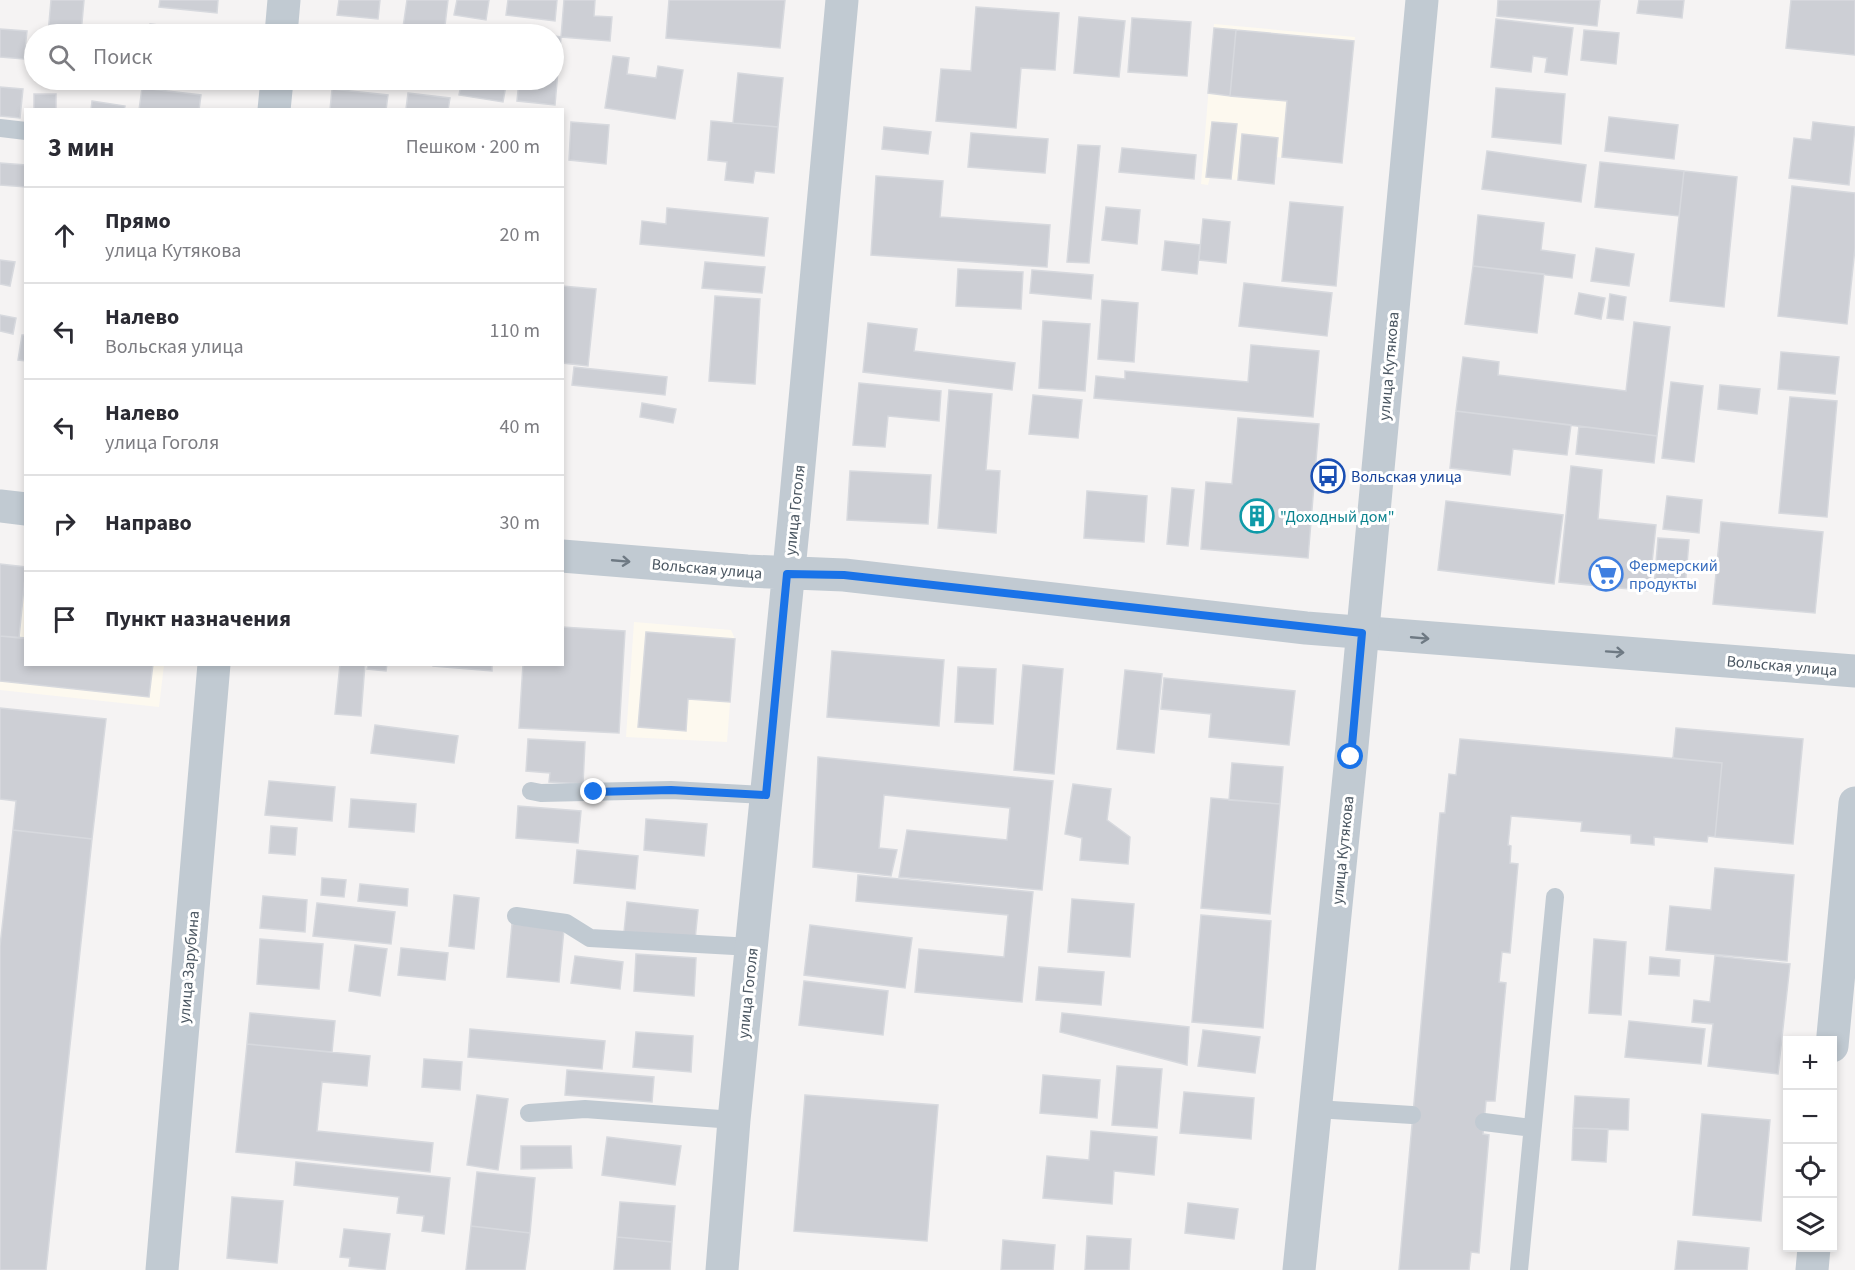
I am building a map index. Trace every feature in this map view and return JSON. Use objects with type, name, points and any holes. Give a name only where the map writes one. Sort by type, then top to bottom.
[{"type":"street","points":[[282,24],[284,0]]},
{"type":"street","name":"улица Гоголя","points":[[722,1270],[734,1120],[794,519],[842,0]]},
{"type":"street","name":"улица Кутякова","points":[[1299,1270],[1422,0]]},
{"type":"street","points":[[274,108],[276,90]]},
{"type":"street","points":[[0,506],[24,509]]},
{"type":"street","name":"Вольская улица","points":[[564,556],[787,574],[844,575],[1362,633],[1855,672]]},
{"type":"street","name":"улица Зарубина","points":[[162,1270],[214,666]]},
{"type":"street","points":[[1834,1036],[1855,803]]},
{"type":"street","points":[[1812,1270],[1814,1252]]},
{"type":"lane","points":[[0,128],[24,131]]},
{"type":"lane","points":[[531,791],[541,793],[671,790],[766,795]]},
{"type":"lane","points":[[1519,1270],[1555,897]]},
{"type":"lane","points":[[516,916],[566,923],[590,938],[752,946]]},
{"type":"lane","points":[[529,1113],[585,1109],[734,1120]]},
{"type":"lane","points":[[1316,1109],[1413,1115]]},
{"type":"lane","points":[[1484,1122],[1532,1128]]},
{"type":"shaded area","points":[[1214,24],[1355,37],[1342,163],[1276,157],[1274,184],[1210,177],[1208,185],[1201,184]]},
{"type":"shaded area","points":[[0,564],[24,567],[24,666],[164,666],[159,707],[0,690]]},
{"type":"shaded area","points":[[634,622],[731,630],[735,639],[727,742],[626,737]]},
{"type":"building","points":[[51,0],[84,0],[82,24],[49,24]]},
{"type":"building","points":[[160,0],[218,0],[217,13],[159,7]]},
{"type":"building","points":[[339,0],[380,0],[378,19],[337,15]]},
{"type":"building","points":[[407,0],[448,0],[445,24],[403,24]]},
{"type":"building","points":[[457,0],[489,0],[486,20],[454,15]]},
{"type":"building","points":[[508,0],[557,0],[555,21],[506,15]]},
{"type":"building","points":[[564,0],[595,0],[594,16],[612,17],[610,41],[564,37],[564,24],[562,24]]},
{"type":"building","points":[[669,0],[785,0],[780,48],[666,38]]},
{"type":"building","points":[[1498,0],[1600,0],[1597,26],[1497,16]]},
{"type":"building","points":[[1639,0],[1684,0],[1682,18],[1637,13]]},
{"type":"building","points":[[1791,0],[1855,0],[1855,55],[1786,48]]},
{"type":"building","points":[[976,7],[1059,13],[1055,70],[1021,68],[1016,128],[936,121],[941,69],[971,71]]},
{"type":"building","points":[[1079,17],[1125,21],[1119,77],[1074,73]]},
{"type":"building","points":[[1132,18],[1191,22],[1187,76],[1128,72]]},
{"type":"building","points":[[1496,19],[1573,28],[1567,75],[1545,72],[1547,58],[1533,56],[1531,72],[1491,67]]},
{"type":"building","points":[[1214,28],[1236,30],[1230,96],[1208,93]]},
{"type":"building","points":[[0,29],[24,31],[24,59],[0,57]]},
{"type":"building","points":[[1236,30],[1354,41],[1342,163],[1282,157],[1287,101],[1230,96]]},
{"type":"building","points":[[1584,30],[1619,33],[1616,64],[1581,60]]},
{"type":"building","points":[[613,56],[629,58],[627,74],[656,78],[658,66],[683,70],[675,119],[605,108]]},
{"type":"building","points":[[738,73],[783,78],[778,127],[733,123]]},
{"type":"building","points":[[0,87],[23,89],[20,118],[0,116]]},
{"type":"building","points":[[1496,88],[1565,94],[1561,144],[1492,137]]},
{"type":"building","points":[[142,90],[201,95],[199,108],[139,108]]},
{"type":"building","points":[[332,90],[388,95],[386,108],[330,108]]},
{"type":"building","points":[[460,90],[505,90],[503,102],[459,95]]},
{"type":"building","points":[[518,90],[556,90],[555,105],[517,101]]},
{"type":"building","points":[[408,93],[450,98],[448,108],[406,108]]},
{"type":"building","points":[[34,94],[56,94],[56,108],[34,108]]},
{"type":"building","points":[[92,101],[125,106],[124,108],[91,108]]},
{"type":"building","points":[[1609,117],[1678,125],[1674,159],[1605,151]]},
{"type":"building","points":[[711,121],[778,127],[774,173],[755,171],[753,183],[725,180],[727,162],[708,160]]},
{"type":"building","points":[[571,122],[609,125],[606,164],[569,160]]},
{"type":"building","points":[[1212,122],[1237,124],[1231,179],[1206,177]]},
{"type":"building","points":[[1813,122],[1855,127],[1849,185],[1789,178],[1794,138],[1811,140]]},
{"type":"building","points":[[884,127],[931,132],[928,154],[882,149]]},
{"type":"building","points":[[971,133],[1048,139],[1045,173],[968,167]]},
{"type":"building","points":[[1242,134],[1278,138],[1274,184],[1238,180]]},
{"type":"building","points":[[1078,145],[1100,146],[1089,263],[1067,262]]},
{"type":"building","points":[[1122,148],[1196,155],[1194,179],[1119,172]]},
{"type":"building","points":[[1487,151],[1586,165],[1581,202],[1482,189]]},
{"type":"building","points":[[1600,162],[1684,171],[1679,216],[1595,207]]},
{"type":"building","points":[[0,163],[24,165],[24,187],[0,185]]},
{"type":"building","points":[[1684,171],[1737,177],[1724,307],[1670,301]]},
{"type":"building","points":[[876,176],[943,181],[940,217],[1050,225],[1047,267],[871,255]]},
{"type":"building","points":[[1792,186],[1855,193],[1855,248],[1847,324],[1778,316]]},
{"type":"building","points":[[1290,202],[1343,207],[1336,286],[1282,281]]},
{"type":"building","points":[[1106,207],[1140,210],[1137,244],[1102,240]]},
{"type":"building","points":[[667,208],[768,218],[764,256],[640,244],[642,221],[666,224]]},
{"type":"building","points":[[1478,215],[1544,223],[1541,250],[1575,255],[1572,278],[1473,266]]},
{"type":"building","points":[[1203,219],[1230,222],[1226,263],[1199,260]]},
{"type":"building","points":[[1165,241],[1200,245],[1197,274],[1162,270]]},
{"type":"building","points":[[1596,248],[1634,254],[1629,286],[1591,281]]},
{"type":"building","points":[[0,260],[15,262],[10,286],[0,284]]},
{"type":"building","points":[[705,262],[765,267],[762,293],[702,288]]},
{"type":"building","points":[[1473,266],[1544,274],[1537,333],[1465,324]]},
{"type":"building","points":[[958,269],[1023,272],[1021,309],[956,306]]},
{"type":"building","points":[[1032,270],[1093,275],[1091,299],[1030,293]]},
{"type":"building","points":[[1244,283],[1332,293],[1327,336],[1239,326]]},
{"type":"building","points":[[564,286],[596,289],[588,366],[564,363]]},
{"type":"building","points":[[1579,293],[1605,298],[1601,319],[1575,314]]},
{"type":"building","points":[[1610,294],[1626,297],[1623,320],[1607,318]]},
{"type":"building","points":[[715,296],[760,299],[755,384],[709,381]]},
{"type":"building","points":[[1102,300],[1138,303],[1134,362],[1098,359]]},
{"type":"building","points":[[0,315],[16,318],[13,334],[0,331]]},
{"type":"building","points":[[1043,321],[1090,324],[1085,391],[1039,388]]},
{"type":"building","points":[[1634,322],[1670,327],[1657,436],[1456,411],[1463,357],[1499,362],[1498,375],[1626,391]]},
{"type":"building","points":[[868,323],[917,329],[914,351],[1015,363],[1012,390],[863,372]]},
{"type":"building","points":[[22,335],[24,335],[24,361],[18,360]]},
{"type":"building","points":[[1251,345],[1319,351],[1313,417],[1094,398],[1096,376],[1125,379],[1125,371],[1248,382]]},
{"type":"building","points":[[1781,352],[1839,357],[1835,394],[1778,389]]},
{"type":"building","points":[[574,367],[667,377],[665,395],[572,385]]},
{"type":"building","points":[[1671,382],[1703,386],[1694,462],[1662,458]]},
{"type":"building","points":[[859,383],[941,391],[939,421],[888,416],[885,447],[853,445]]},
{"type":"building","points":[[1720,385],[1760,389],[1757,414],[1718,409]]},
{"type":"building","points":[[949,390],[992,394],[986,470],[1000,471],[996,533],[938,528]]},
{"type":"building","points":[[1033,395],[1082,400],[1078,438],[1029,434]]},
{"type":"building","points":[[1790,397],[1837,401],[1827,517],[1779,513]]},
{"type":"building","points":[[642,403],[676,409],[673,423],[640,417]]},
{"type":"building","points":[[1456,411],[1571,425],[1567,455],[1513,449],[1510,475],[1450,468]]},
{"type":"building","name":"\"Доходный дом\"","points":[[1238,418],[1319,424],[1308,558],[1201,549],[1206,482],[1232,484]]},
{"type":"building","points":[[1579,426],[1657,436],[1654,463],[1576,454]]},
{"type":"building","points":[[1571,466],[1602,470],[1598,519],[1656,525],[1649,591],[1559,582]]},
{"type":"building","points":[[850,471],[931,475],[928,524],[847,520]]},
{"type":"building","points":[[1172,488],[1194,490],[1188,546],[1167,544]]},
{"type":"building","points":[[1087,491],[1147,496],[1144,542],[1084,538]]},
{"type":"building","points":[[1667,496],[1702,500],[1699,533],[1663,529]]},
{"type":"building","points":[[1446,501],[1563,515],[1554,584],[1438,570]]},
{"type":"building","points":[[1721,522],[1823,532],[1815,613],[1713,604]]},
{"type":"building","points":[[1658,538],[1689,540],[1685,589],[1654,587]]},
{"type":"building","points":[[0,564],[24,567],[19,638],[0,636]]},
{"type":"building","points":[[564,627],[625,631],[619,733],[519,728],[523,666],[564,666]]},
{"type":"building","points":[[646,632],[735,639],[730,702],[688,699],[686,731],[638,727]]},
{"type":"building","points":[[0,636],[24,638],[24,666],[153,666],[149,697],[0,681]]},
{"type":"building","points":[[832,651],[944,660],[939,726],[827,717]]},
{"type":"building","points":[[1023,665],[1063,669],[1054,774],[1014,770]]},
{"type":"building","points":[[340,666],[365,666],[361,716],[335,714]]},
{"type":"building","points":[[368,666],[387,666],[386,671],[367,669]]},
{"type":"building","points":[[433,666],[492,666],[492,671]]},
{"type":"building","points":[[958,667],[996,669],[993,724],[955,722]]},
{"type":"building","points":[[1125,670],[1162,674],[1154,753],[1117,749]]},
{"type":"building","points":[[1164,678],[1295,691],[1289,745],[1209,737],[1211,714],[1161,709]]},
{"type":"building","points":[[0,708],[106,719],[92,839],[13,830],[16,801],[0,799]]},
{"type":"building","points":[[375,725],[458,736],[454,763],[371,753]]},
{"type":"building","points":[[1676,728],[1803,739],[1793,844],[1715,837],[1722,763],[1673,758]]},
{"type":"building","points":[[528,739],[585,742],[583,784],[549,782],[550,773],[526,771]]},
{"type":"building","points":[[1460,739],[1722,763],[1715,837],[1708,836],[1707,842],[1654,837],[1654,845],[1631,843],[1631,835],[1581,831],[1582,822],[1511,816],[1508,845],[1511,846],[1510,863],[1518,864],[1510,953],[1502,952],[1499,982],[1506,983],[1495,1101],[1486,1101],[1483,1134],[1489,1135],[1479,1253],[1471,1252],[1469,1270],[1399,1270],[1440,813],[1445,813],[1449,774],[1456,775]]},
{"type":"building","points":[[818,757],[1053,781],[1042,890],[899,877],[907,830],[1007,840],[1010,808],[884,795],[879,848],[897,850],[891,876],[813,867]]},
{"type":"building","points":[[1232,763],[1283,767],[1280,804],[1229,800]]},
{"type":"building","points":[[269,781],[335,787],[332,821],[265,815]]},
{"type":"building","points":[[1073,784],[1111,789],[1107,820],[1130,837],[1128,864],[1080,860],[1082,838],[1065,834]]},
{"type":"building","points":[[1211,798],[1280,804],[1270,914],[1201,908]]},
{"type":"building","points":[[351,799],[416,804],[414,832],[349,827]]},
{"type":"building","points":[[518,806],[581,811],[578,843],[516,838]]},
{"type":"building","points":[[646,819],[707,824],[704,856],[644,850]]},
{"type":"building","points":[[271,826],[297,828],[295,855],[269,853]]},
{"type":"building","points":[[13,830],[92,839],[46,1270],[0,1270],[0,946]]},
{"type":"building","points":[[577,850],[638,856],[635,889],[574,883]]},
{"type":"building","points":[[1715,868],[1794,875],[1787,961],[1666,950],[1670,906],[1711,910]]},
{"type":"building","points":[[858,875],[1033,892],[1022,1002],[915,992],[919,949],[1004,957],[1008,915],[856,901]]},
{"type":"building","points":[[322,878],[346,880],[344,897],[321,895]]},
{"type":"building","points":[[360,884],[408,889],[407,906],[358,901]]},
{"type":"building","points":[[454,895],[479,898],[474,949],[449,946]]},
{"type":"building","points":[[263,896],[307,900],[305,932],[260,928]]},
{"type":"building","points":[[1072,899],[1134,904],[1130,957],[1068,952]]},
{"type":"building","points":[[627,902],[698,910],[695,940],[624,932]]},
{"type":"building","points":[[317,903],[395,912],[391,944],[313,936]]},
{"type":"building","points":[[1201,915],[1271,921],[1263,1028],[1192,1022]]},
{"type":"building","points":[[512,924],[564,929],[559,982],[507,977]]},
{"type":"building","points":[[810,925],[912,938],[905,988],[804,975]]},
{"type":"building","points":[[260,939],[323,944],[319,989],[257,984]]},
{"type":"building","points":[[1594,939],[1626,942],[1621,1015],[1589,1013]]},
{"type":"building","points":[[355,945],[387,949],[380,996],[349,991]]},
{"type":"building","points":[[401,948],[448,953],[445,980],[398,975]]},
{"type":"building","points":[[636,954],[696,958],[694,996],[634,991]]},
{"type":"building","points":[[575,956],[623,962],[620,989],[571,983]]},
{"type":"building","points":[[1715,956],[1790,964],[1778,1074],[1708,1066],[1713,1024],[1692,1022],[1694,1000],[1710,1002]]},
{"type":"building","points":[[1650,957],[1680,960],[1679,976],[1649,974]]},
{"type":"building","points":[[1039,967],[1104,972],[1101,1005],[1036,1000]]},
{"type":"building","points":[[804,981],[888,991],[883,1035],[799,1025]]},
{"type":"building","points":[[250,1013],[335,1021],[332,1052],[247,1044]]},
{"type":"building","points":[[1062,1013],[1189,1027],[1187,1065],[1060,1032]]},
{"type":"building","points":[[1629,1021],[1705,1029],[1701,1064],[1625,1057]]},
{"type":"building","points":[[470,1029],[605,1041],[602,1069],[468,1057]]},
{"type":"building","points":[[1203,1030],[1260,1037],[1255,1073],[1198,1066]]},
{"type":"building","points":[[636,1032],[693,1036],[691,1072],[633,1067]]},
{"type":"building","points":[[247,1044],[370,1056],[367,1086],[322,1082],[317,1131],[433,1143],[430,1172],[236,1152]]},
{"type":"building","points":[[424,1059],[462,1062],[460,1090],[422,1087]]},
{"type":"building","points":[[1117,1066],[1162,1069],[1157,1128],[1112,1125]]},
{"type":"building","points":[[567,1070],[654,1077],[652,1102],[565,1095]]},
{"type":"building","points":[[1043,1075],[1100,1080],[1097,1118],[1040,1113]]},
{"type":"building","points":[[1184,1092],[1254,1098],[1251,1139],[1180,1133]]},
{"type":"building","points":[[477,1095],[508,1099],[498,1170],[467,1165]]},
{"type":"building","points":[[805,1095],[938,1105],[927,1241],[794,1231]]},
{"type":"building","points":[[1575,1096],[1629,1099],[1628,1130],[1573,1128]]},
{"type":"building","points":[[1702,1114],[1770,1120],[1761,1221],[1693,1215]]},
{"type":"building","points":[[1573,1128],[1608,1129],[1606,1162],[1572,1160]]},
{"type":"building","points":[[1091,1131],[1157,1137],[1154,1175],[1114,1171],[1112,1204],[1043,1198],[1047,1156],[1089,1160]]},
{"type":"building","points":[[607,1137],[681,1146],[675,1185],[602,1175]]},
{"type":"building","points":[[521,1146],[571,1146],[572,1168],[521,1169]]},
{"type":"building","points":[[296,1162],[450,1178],[444,1234],[422,1231],[424,1216],[397,1213],[399,1197],[294,1185]]},
{"type":"building","points":[[477,1172],[535,1178],[530,1233],[471,1226]]},
{"type":"building","points":[[232,1197],[283,1201],[277,1263],[227,1258]]},
{"type":"building","points":[[620,1202],[675,1206],[672,1242],[617,1237]]},
{"type":"building","points":[[1188,1203],[1238,1209],[1234,1239],[1185,1233]]},
{"type":"building","points":[[471,1226],[530,1233],[525,1270],[466,1270]]},
{"type":"building","points":[[344,1229],[390,1234],[385,1270],[349,1266],[350,1258],[340,1257]]},
{"type":"building","points":[[1087,1236],[1131,1239],[1129,1270],[1085,1270]]},
{"type":"building","points":[[617,1237],[672,1242],[670,1270],[614,1270]]},
{"type":"building","points":[[1003,1240],[1055,1245],[1053,1270],[1001,1270]]},
{"type":"building","points":[[1678,1241],[1749,1248],[1747,1270],[1675,1270]]},
{"type":"place","name":"Вольская улица","points":[[1328,476]]},
{"type":"place","name":"\"Доходный дом\"","points":[[1257,516]]},
{"type":"place","name":"Фермерский продукты","points":[[1606,574]]},
{"type":"route","points":[[594,792],[671,790],[766,795],[787,574],[844,575],[1362,633],[1351,757]]}]
